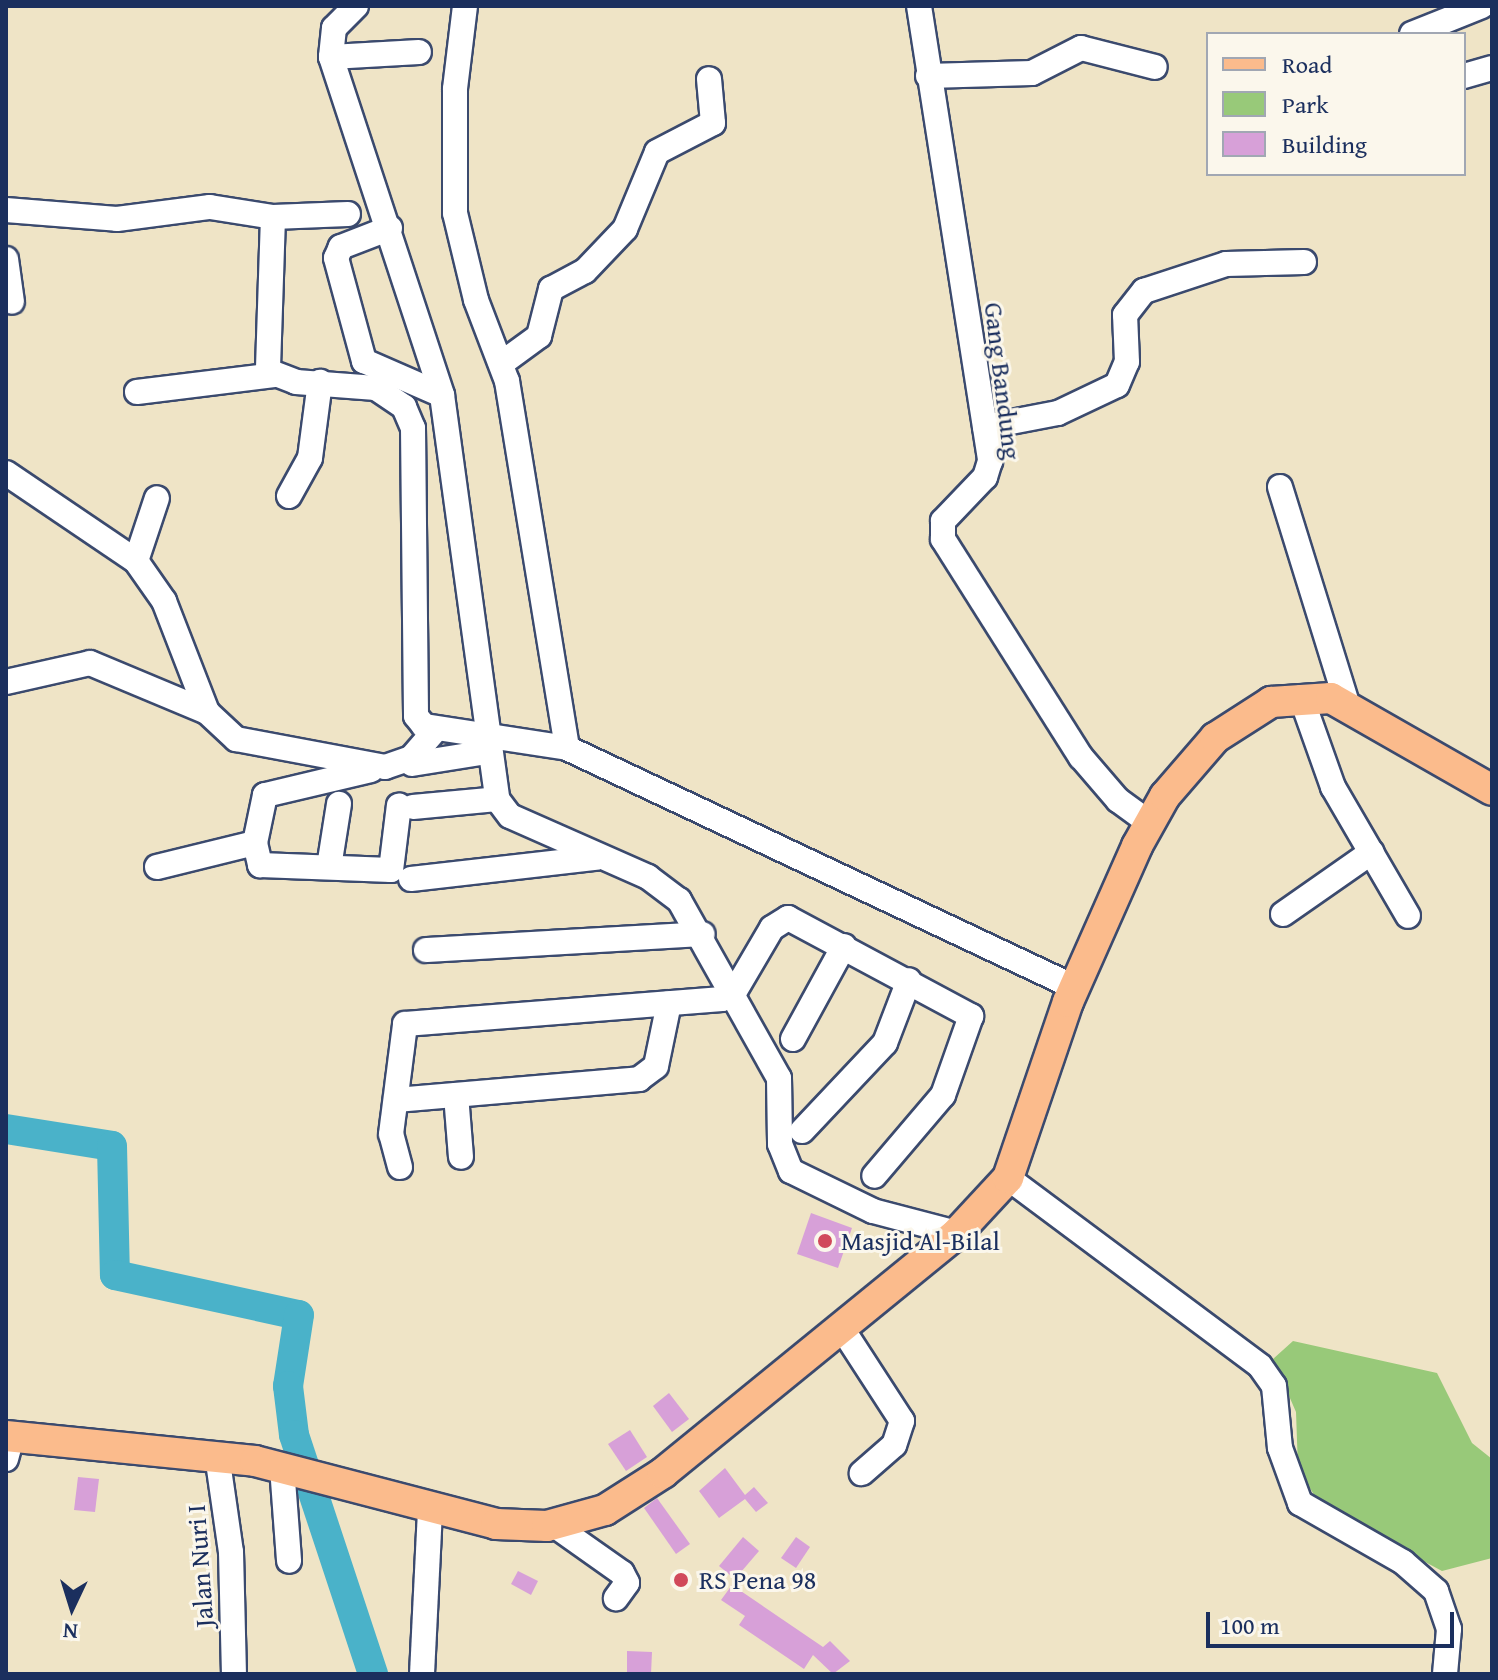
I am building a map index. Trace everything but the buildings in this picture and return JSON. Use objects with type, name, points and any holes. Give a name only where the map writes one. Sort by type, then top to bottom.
[{"type":"main road","points":[[8,1444],[217,1455],[313,1473],[430,1509],[496,1524],[554,1525],[630,1498],[957,1233],[1008,1178],[1072,995],[1150,823],[1215,738],[1271,702],[1301,697],[1347,704],[1492,790]]},
{"type":"street","points":[[356,6],[334,28],[331,57],[390,228],[442,395],[487,746],[497,799],[510,816],[667,887],[703,934],[779,1078],[780,1144],[791,1171],[873,1211],[957,1233]]},
{"type":"street","points":[[465,6],[451,175],[462,252],[502,363],[556,748]]},
{"type":"street","name":"Gang Bandung","points":[[919,6],[985,427],[989,470],[943,521],[943,539],[1081,757],[1118,800],[1150,823]]},
{"type":"street","points":[[1417,32],[1482,6]]},
{"type":"street","points":[[928,76],[1032,73],[1081,48],[1155,67]]},
{"type":"street","points":[[331,57],[419,52]]},
{"type":"street","points":[[1466,75],[1492,68]]},
{"type":"street","points":[[502,363],[539,336],[551,289],[585,271],[625,229],[657,152],[713,123],[709,79]]},
{"type":"street","points":[[6,210],[117,219],[210,207],[273,217],[348,214]]},
{"type":"street","points":[[273,217],[264,352],[276,375]]},
{"type":"street","points":[[390,228],[341,247],[336,258],[364,361],[442,395]]},
{"type":"street","points":[[6,259],[12,302]]},
{"type":"street","points":[[985,427],[1058,413],[1117,385],[1127,362],[1125,315],[1144,291],[1226,264],[1304,262]]},
{"type":"street","points":[[137,392],[276,375],[376,388],[410,417],[416,716],[434,732],[487,746],[556,748],[1072,995]]},
{"type":"street","points":[[289,496],[320,423],[320,382]]},
{"type":"street","points":[[6,473],[136,561],[164,601],[207,712]]},
{"type":"street","points":[[1280,487],[1347,704]]},
{"type":"street","points":[[136,561],[157,498]]},
{"type":"street","points":[[6,682],[90,663],[207,712],[236,739],[385,767]]},
{"type":"street","points":[[1301,697],[1333,787],[1408,916]]},
{"type":"street","points":[[434,732],[411,758],[385,767],[274,789],[260,803],[255,843],[260,865],[391,870],[406,806],[497,799]]},
{"type":"street","points":[[412,764],[487,746]]},
{"type":"street","points":[[329,867],[339,804]]},
{"type":"street","points":[[157,867],[255,843]]},
{"type":"street","points":[[1283,914],[1372,852]]},
{"type":"street","points":[[411,879],[598,857]]},
{"type":"street","points":[[400,1167],[391,1134],[405,1024],[722,999],[735,991],[779,920],[844,946],[909,980],[971,1021],[935,1107],[874,1176]]},
{"type":"street","points":[[426,950],[703,934]]},
{"type":"street","points":[[793,1039],[844,946]]},
{"type":"street","points":[[802,1131],[885,1043],[909,980]]},
{"type":"street","points":[[396,1100],[651,1074],[669,1003]]},
{"type":"street","points":[[456,1095],[461,1157]]},
{"type":"street","points":[[1008,1178],[1260,1366],[1274,1386],[1280,1448],[1300,1503],[1403,1562],[1436,1591],[1449,1629],[1445,1674]]},
{"type":"street","points":[[841,1327],[896,1402],[902,1421],[894,1445],[862,1473]]},
{"type":"street","name":"Jalan Nuri I","points":[[217,1455],[231,1552],[234,1674]]},
{"type":"street","points":[[282,1467],[289,1561]]},
{"type":"street","points":[[422,1674],[430,1509]]},
{"type":"street","points":[[554,1525],[622,1573],[627,1583],[616,1598]]},
{"type":"green space","points":[[1293,1341],[1437,1373],[1472,1443],[1492,1459],[1492,1558],[1442,1571],[1321,1506],[1298,1469],[1296,1412],[1273,1359]]},
{"type":"waterway","points":[[6,1129],[112,1146],[115,1275],[299,1315],[288,1386],[294,1435],[373,1674]]},
{"type":"place","name":"Masjid Al-Bilal","points":[[825,1241]]},
{"type":"place","name":"RS Pena 98","points":[[681,1580]]}]
